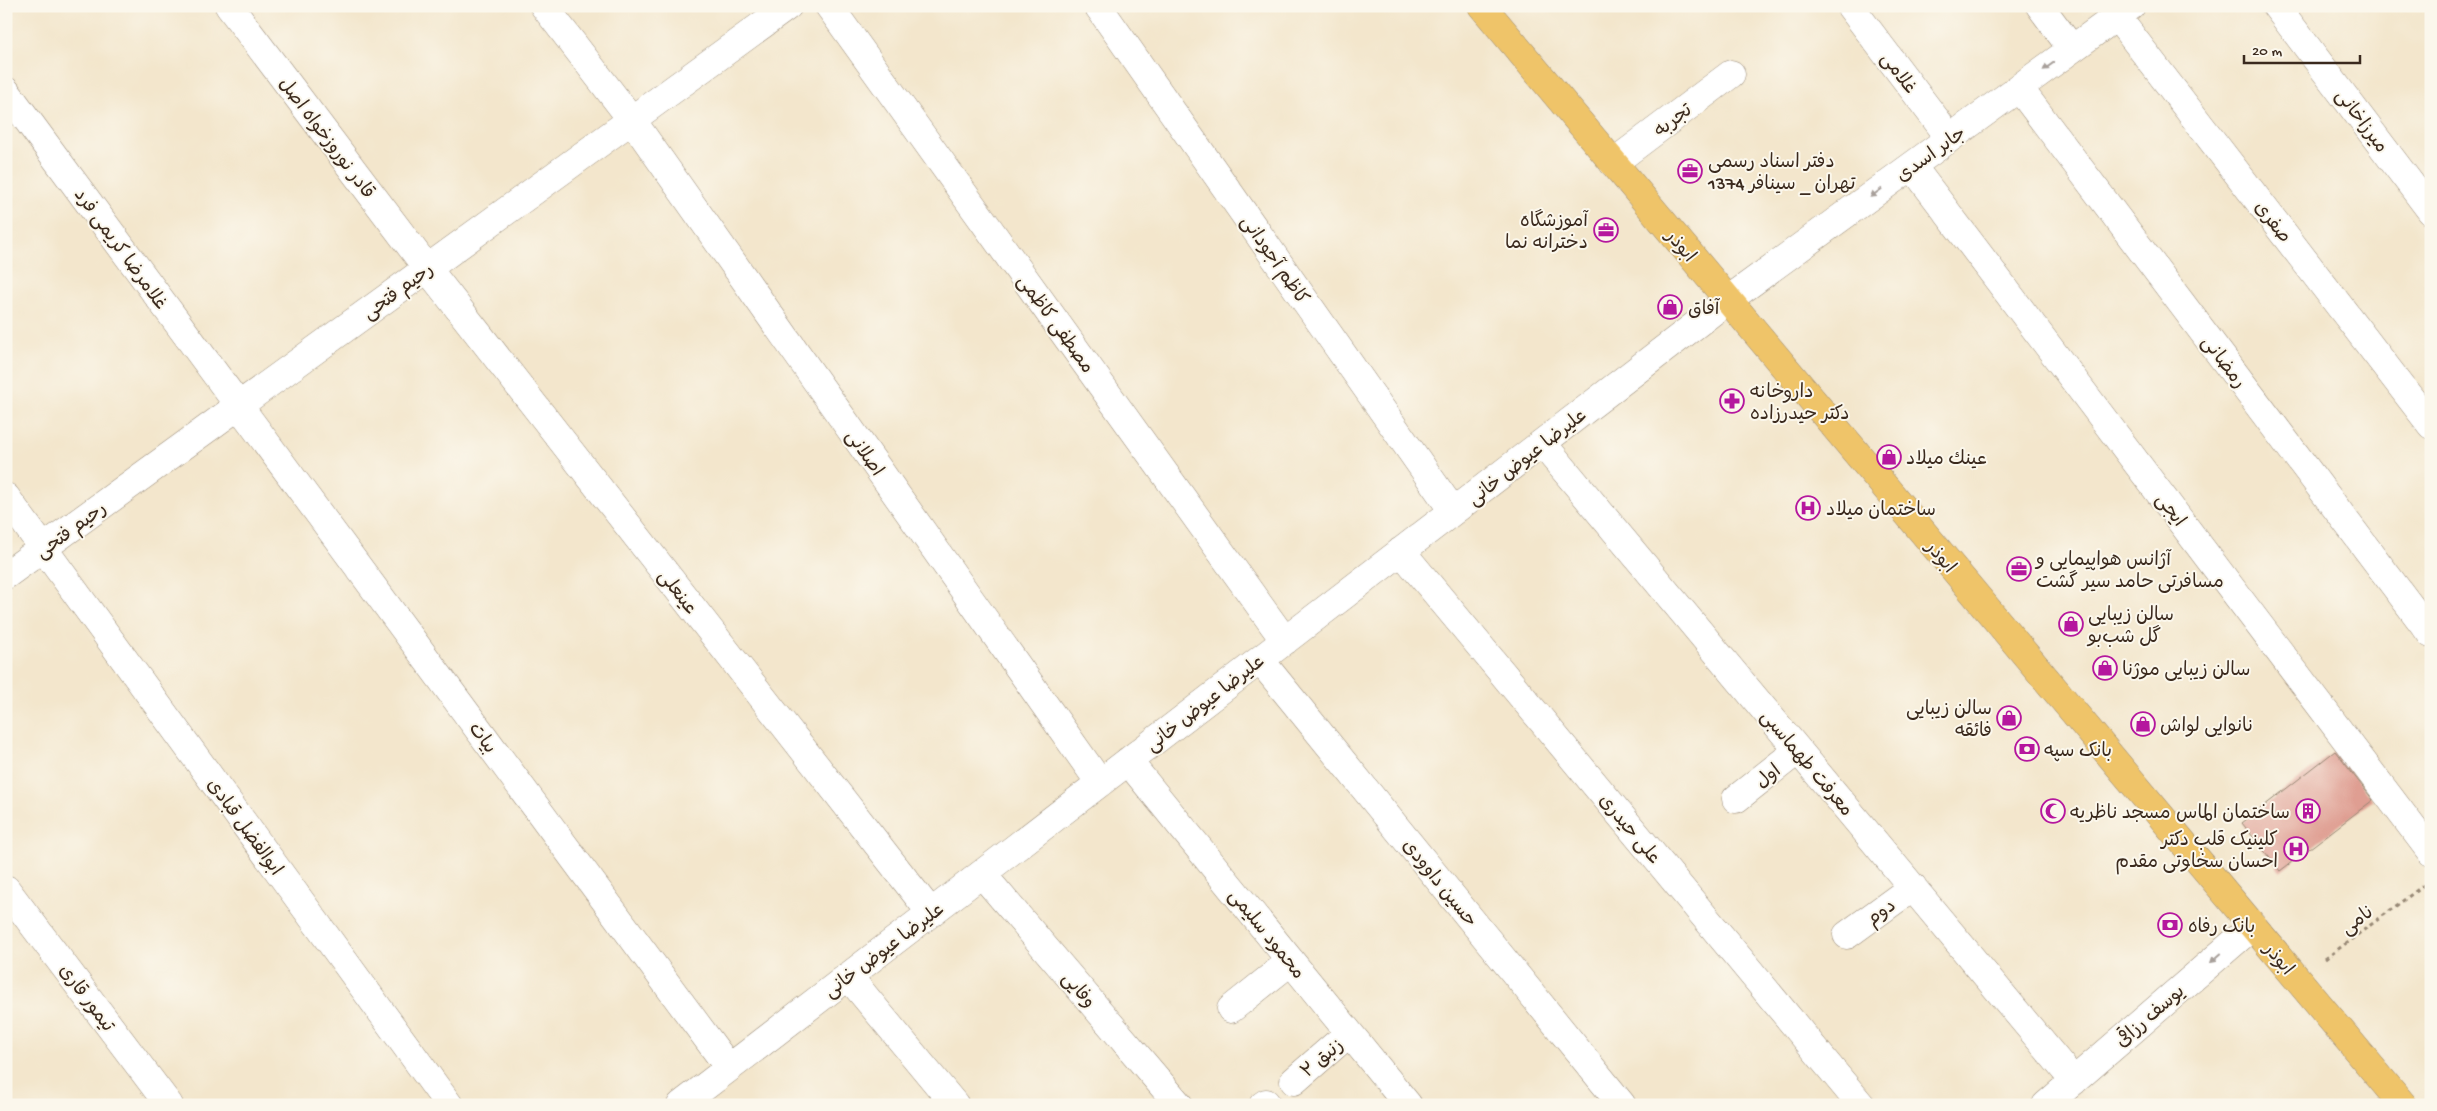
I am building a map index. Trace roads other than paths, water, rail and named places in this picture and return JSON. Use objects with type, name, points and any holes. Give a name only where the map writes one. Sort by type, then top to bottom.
[{"type":"main road","name":"ابوذر","points":[[1482,6],[2403,1105]]},
{"type":"street","name":"قادر نوروزخواه اصل","points":[[229,6],[427,268]]},
{"type":"street","name":"اصلانی","points":[[544,6],[632,120],[1100,783]]},
{"type":"street","name":"رحیم فتحی","points":[[6,575],[788,6]]},
{"type":"street","name":"مصطفی کاظمی","points":[[829,6],[1285,641]]},
{"type":"street","name":"کاظم آجودانی","points":[[1098,6],[1454,511]]},
{"type":"street","name":"غلامی","points":[[1850,6],[1950,138]]},
{"type":"street","points":[[2040,6],[2072,50]]},
{"type":"street","name":"میرزاخانی","points":[[2276,6],[2431,211]]},
{"type":"street","name":"جابر اسدی","points":[[1728,300],[2124,11]]},
{"type":"street","name":"صفری","points":[[2124,11],[2431,425]]},
{"type":"street","name":"تجربه","points":[[1613,164],[1731,74]]},
{"type":"street","name":"رمضانی","points":[[2018,88],[2431,634]]},
{"type":"street","name":"غلامرضا کریمی فرد","points":[[6,91],[239,406]]},
{"type":"street","name":"ایجی","points":[[1912,166],[2431,852]]},
{"type":"street","name":"عینعلی","points":[[427,268],[931,912]]},
{"type":"street","name":"علیرضا عیوض خانی","points":[[697,1100],[729,1068],[1728,300]]},
{"type":"street","name":"بیات","points":[[239,406],[729,1068]]},
{"type":"street","name":"معرفت طهماسبی","points":[[1542,443],[2074,1081]]},
{"type":"street","name":"ابوالفضل قبادی","points":[[6,497],[450,1105]]},
{"type":"street","name":"علی حیدری","points":[[1401,551],[1862,1105]]},
{"type":"street","name":"حسین داوودی","points":[[1260,660],[1622,1105]]},
{"type":"street","name":"اول","points":[[1736,799],[1798,750]]},
{"type":"street","name":"محمود سلیمی","points":[[1128,761],[1408,1105]]},
{"type":"street","name":"وفایی","points":[[982,874],[1178,1105]]},
{"type":"street","name":"دوم","points":[[1847,935],[1913,887]]},
{"type":"street","name":"تیمور قاری","points":[[6,889],[169,1105]]},
{"type":"street","name":"یوسف رزاقی","points":[[2046,1105],[2253,926]]},
{"type":"street","points":[[1231,1010],[1291,961]]},
{"type":"street","points":[[848,976],[955,1105]]},
{"type":"street","name":"زنبق ۲","points":[[1294,1081],[1349,1033]]},
{"type":"place","name":"دفتر اسناد رسمی 1374 تهران _ سینافر","points":[[1690,171]]},
{"type":"place","name":"آموزشگاه دخترانه نما","points":[[1606,230]]},
{"type":"place","name":"آفاق","points":[[1670,307]]},
{"type":"place","name":"داروخانه دکتر حیدرزاده","points":[[1732,401]]},
{"type":"place","name":"عينك ميلاد","points":[[1889,457]]},
{"type":"place","name":"ساختمان میلاد","points":[[1808,508]]},
{"type":"place","name":"آژانس هواپیمایی و مسافرتی حامد سیر گشت","points":[[2019,569]]},
{"type":"place","name":"سالن زیبایی گل شب‌بو","points":[[2071,624]]},
{"type":"place","name":"سالن زیبایی موژنا","points":[[2105,668]]},
{"type":"place","name":"سالن زیبایی فائقه","points":[[2009,718]]},
{"type":"place","name":"نانوایی لواش","points":[[2143,724]]},
{"type":"place","name":"بانک سپه","points":[[2027,749]]},
{"type":"place","name":"مسجد ناظریه","points":[[2053,811]]},
{"type":"place","name":"ساختمان الماس","points":[[2308,811]]},
{"type":"place","name":"کلینیک قلب دکتر احسان سخاوتی مقدم","points":[[2296,849]]},
{"type":"place","name":"بانک رفاه","points":[[2170,925]]}]
